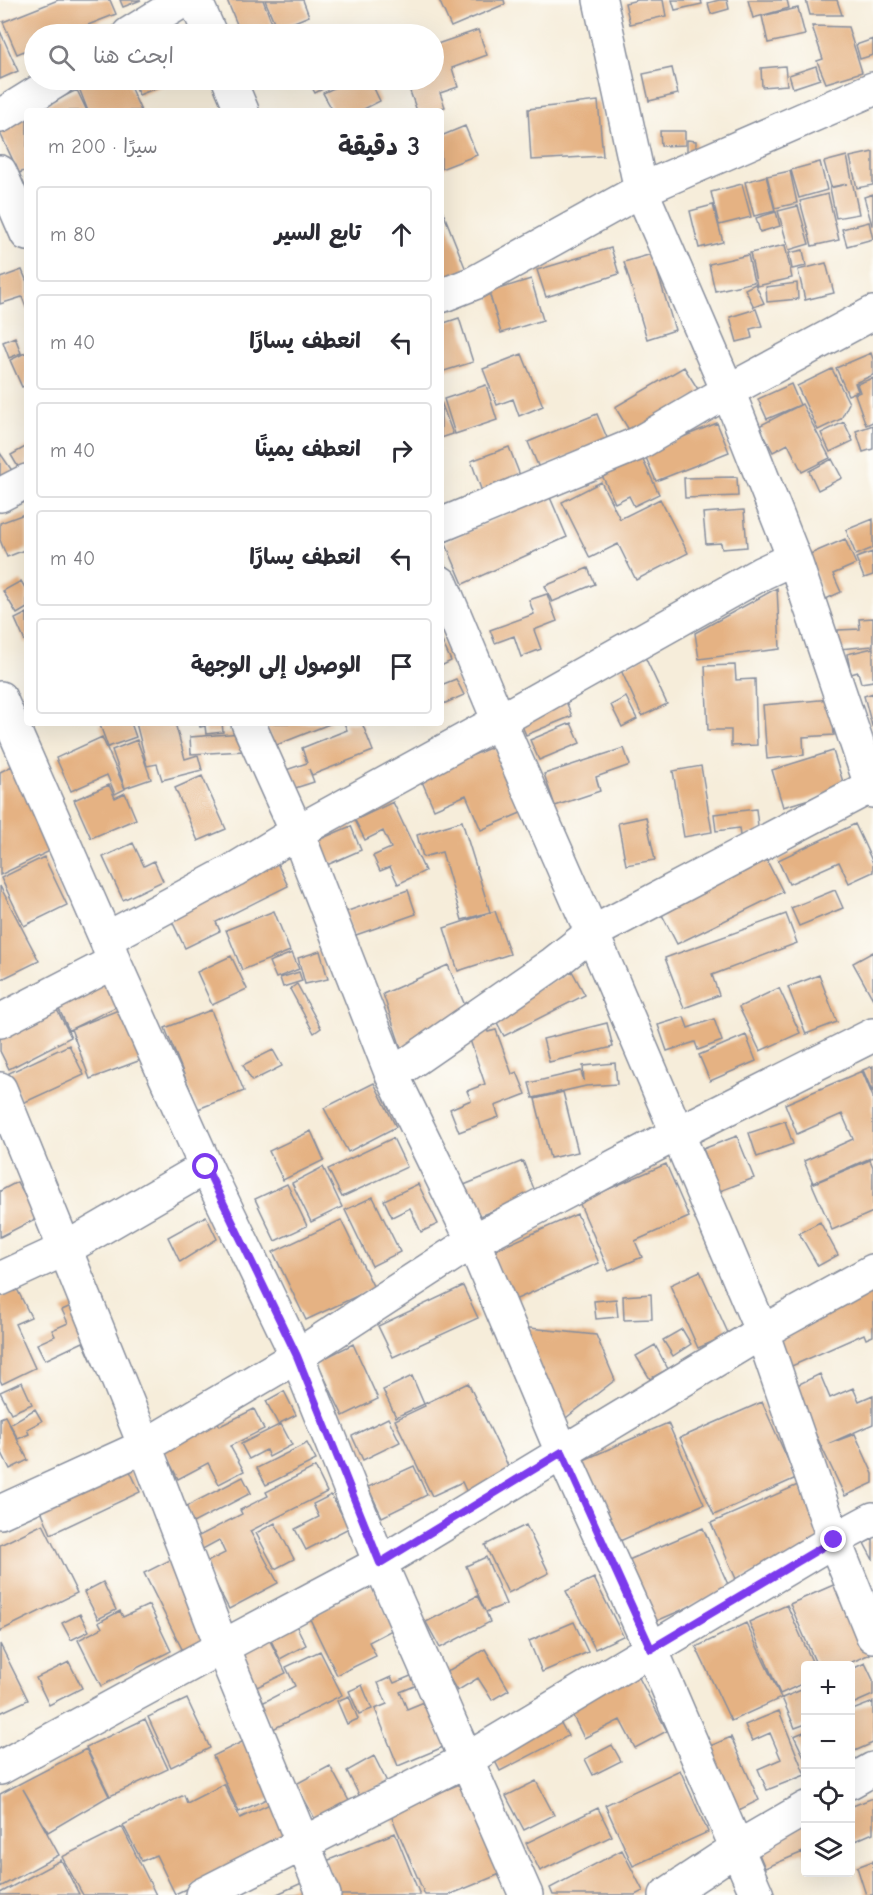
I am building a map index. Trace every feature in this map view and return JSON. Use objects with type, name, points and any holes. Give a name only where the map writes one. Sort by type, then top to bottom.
[{"type":"street","points":[[145,24],[184,0]]},
{"type":"street","points":[[195,0],[206,24]]},
{"type":"street","points":[[392,1075],[554,963],[592,933],[872,787],[794,558],[728,391],[641,190],[600,0]]},
{"type":"street","points":[[444,295],[474,283],[641,190],[873,89]]},
{"type":"street","points":[[0,116],[42,90]]},
{"type":"street","points":[[233,90],[241,108]]},
{"type":"street","points":[[0,172],[24,227]]},
{"type":"street","points":[[444,524],[637,444],[728,391],[873,313]]},
{"type":"street","points":[[0,495],[24,483]]},
{"type":"street","points":[[0,1021],[297,832],[762,573],[794,558]]},
{"type":"street","points":[[444,590],[762,1332],[834,1540],[873,1636]]},
{"type":"street","points":[[0,698],[206,1167],[297,1356],[380,1563],[526,1895]]},
{"type":"street","points":[[249,726],[297,832],[392,1075],[473,1241],[562,1452],[758,1895]]},
{"type":"street","points":[[0,1512],[145,1446],[297,1356],[473,1241],[678,1133],[873,1035]]},
{"type":"street","points":[[0,1089],[145,1446],[222,1647],[324,1895]]},
{"type":"street","points":[[0,1279],[65,1249],[206,1167]]},
{"type":"street","points":[[0,1768],[380,1563],[762,1332],[873,1271]]},
{"type":"street","points":[[202,1895],[466,1760],[834,1540],[873,1519]]},
{"type":"street","points":[[855,1779],[873,1768]]},
{"type":"street","points":[[666,1895],[737,1848],[801,1811]]},
{"type":"building","points":[[58,0],[110,0],[116,14],[90,24],[24,24],[24,51],[17,54],[3,22]]},
{"type":"building","points":[[120,0],[141,0],[123,7]]},
{"type":"building","points":[[227,0],[263,0],[272,24],[237,24]]},
{"type":"building","points":[[265,0],[303,0],[309,16],[289,24],[275,24]]},
{"type":"building","points":[[439,0],[504,0],[505,4],[451,27]]},
{"type":"building","points":[[638,0],[663,0],[666,16],[630,24],[625,3]]},
{"type":"building","points":[[672,0],[701,0],[702,4],[675,10]]},
{"type":"building","points":[[727,0],[729,9],[711,14],[708,3]]},
{"type":"building","points":[[748,0],[787,0],[789,8],[753,18]]},
{"type":"building","points":[[806,0],[837,0],[842,15],[810,15]]},
{"type":"building","points":[[798,8],[805,35],[768,43],[762,16]]},
{"type":"building","points":[[812,26],[848,27],[862,72],[826,83],[817,61],[823,59]]},
{"type":"building","points":[[478,30],[487,55],[452,68],[458,87],[440,93],[445,107],[416,108],[410,90],[444,90],[444,42]]},
{"type":"building","points":[[0,31],[18,71],[0,79]]},
{"type":"building","points":[[873,39],[873,55],[860,59],[856,45]]},
{"type":"building","points":[[785,66],[787,85],[762,87],[761,68]]},
{"type":"building","points":[[816,66],[820,79],[793,88],[789,75]]},
{"type":"building","points":[[672,68],[678,94],[649,101],[643,74]]},
{"type":"building","points":[[77,90],[86,108],[39,108]]},
{"type":"building","points":[[80,90],[132,90],[140,108],[87,108]]},
{"type":"building","points":[[137,90],[151,90],[139,95]]},
{"type":"building","points":[[329,90],[375,90],[380,101],[366,108],[331,108],[323,93]]},
{"type":"building","points":[[598,101],[603,156],[531,160],[528,109]]},
{"type":"building","points":[[24,115],[24,171],[19,173],[0,133],[0,127]]},
{"type":"building","points":[[465,126],[477,155],[444,168],[444,135]]},
{"type":"building","points":[[660,131],[685,131],[685,145],[661,146]]},
{"type":"building","points":[[687,140],[696,141],[696,155],[687,155]]},
{"type":"building","points":[[873,152],[873,185],[857,188],[850,157]]},
{"type":"building","points":[[847,156],[859,214],[836,218],[830,188],[847,184],[831,187],[824,162]]},
{"type":"building","points":[[820,162],[827,190],[799,198],[791,170]]},
{"type":"building","points":[[790,171],[797,203],[775,208],[767,176]]},
{"type":"building","points":[[766,176],[775,211],[754,216],[745,182]]},
{"type":"building","points":[[742,184],[751,217],[719,225],[711,192]]},
{"type":"building","points":[[828,194],[839,240],[812,246],[800,201]]},
{"type":"building","points":[[873,194],[873,225],[872,225],[864,197]]},
{"type":"building","points":[[713,205],[723,242],[699,248],[690,211]]},
{"type":"building","points":[[798,206],[809,244],[789,250],[778,211]]},
{"type":"building","points":[[776,212],[780,226],[760,232],[756,218]]},
{"type":"building","points":[[444,215],[466,270],[444,279]]},
{"type":"building","points":[[869,222],[873,239],[847,246],[842,229]]},
{"type":"building","points":[[785,245],[792,278],[757,286],[750,253]]},
{"type":"building","points":[[611,248],[619,274],[546,297],[537,270]]},
{"type":"building","points":[[803,250],[806,266],[792,269],[789,253]]},
{"type":"building","points":[[652,254],[675,330],[647,339],[624,262]]},
{"type":"building","points":[[748,255],[754,282],[715,291],[709,264]]},
{"type":"building","points":[[826,263],[834,293],[805,300],[798,270]]},
{"type":"building","points":[[22,270],[24,302],[22,297],[0,304],[0,278]]},
{"type":"building","points":[[531,279],[543,320],[501,333],[489,292]]},
{"type":"building","points":[[797,283],[798,299],[767,302],[766,287]]},
{"type":"building","points":[[755,284],[764,303],[754,307],[745,289]]},
{"type":"building","points":[[756,309],[762,326],[750,329],[752,338],[737,342],[730,317]]},
{"type":"building","points":[[459,318],[473,362],[444,371],[444,323]]},
{"type":"building","points":[[15,337],[21,353],[9,358],[3,342]]},
{"type":"building","points":[[24,353],[24,386],[22,387],[10,360]]},
{"type":"building","points":[[871,353],[873,375],[855,383],[858,391],[848,395],[836,368]]},
{"type":"building","points":[[522,354],[543,406],[519,416],[513,399],[497,405],[483,369]]},
{"type":"building","points":[[684,367],[701,394],[632,435],[615,407]]},
{"type":"building","points":[[832,369],[849,403],[841,419],[818,430],[797,386]]},
{"type":"building","points":[[873,378],[873,422],[866,425],[855,394],[860,392],[857,384]]},
{"type":"building","points":[[791,384],[800,405],[767,419],[758,399]]},
{"type":"building","points":[[486,385],[497,420],[455,434],[444,399]]},
{"type":"building","points":[[802,404],[830,458],[802,472],[788,444],[773,452],[759,426]]},
{"type":"building","points":[[444,410],[453,434],[444,437]]},
{"type":"building","points":[[597,414],[608,440],[539,468],[528,442]]},
{"type":"building","points":[[844,422],[853,441],[830,452],[821,433]]},
{"type":"building","points":[[717,423],[729,452],[656,481],[644,453]]},
{"type":"building","points":[[873,425],[873,449],[863,452],[856,431]]},
{"type":"building","points":[[509,447],[521,478],[482,492],[471,461]]},
{"type":"building","points":[[24,448],[24,470],[21,472],[11,455]]},
{"type":"building","points":[[0,453],[13,472],[0,480]]},
{"type":"building","points":[[640,454],[659,494],[634,506],[629,496],[615,503],[601,473]]},
{"type":"building","points":[[832,459],[842,478],[818,490],[809,471]]},
{"type":"building","points":[[737,477],[738,496],[685,498],[684,478]]},
{"type":"building","points":[[601,482],[620,519],[660,499],[688,553],[636,580],[618,544],[590,558],[562,502]]},
{"type":"building","points":[[549,495],[567,537],[463,584],[445,542]]},
{"type":"building","points":[[744,510],[747,547],[722,549],[721,543],[706,544],[703,513]]},
{"type":"building","points":[[24,514],[24,550],[7,557],[0,540],[0,523]]},
{"type":"building","points":[[873,519],[873,548],[856,555],[846,530]]},
{"type":"building","points":[[845,539],[856,564],[833,574],[841,592],[826,599],[808,555]]},
{"type":"building","points":[[872,552],[873,575],[864,578],[856,558]]},
{"type":"building","points":[[588,568],[595,584],[552,602],[545,586]]},
{"type":"building","points":[[21,581],[24,586],[24,610],[17,614],[3,591]]},
{"type":"building","points":[[777,588],[780,649],[699,659],[695,633]]},
{"type":"building","points":[[547,594],[557,621],[534,630],[541,649],[521,657],[514,636],[495,643],[490,630],[534,614],[529,600]]},
{"type":"building","points":[[24,614],[24,639],[15,619]]},
{"type":"building","points":[[873,618],[873,646],[839,649],[838,630],[860,629],[859,619]]},
{"type":"building","points":[[444,646],[451,661],[444,664]]},
{"type":"building","points":[[873,648],[873,681],[861,683],[858,672],[851,674],[847,654]]},
{"type":"building","points":[[645,657],[667,704],[642,716],[620,668]]},
{"type":"building","points":[[735,665],[736,680],[755,679],[757,745],[731,746],[731,730],[708,730],[705,666]]},
{"type":"building","points":[[456,679],[464,695],[444,704],[444,684]]},
{"type":"building","points":[[873,693],[873,725],[872,726],[864,696]]},
{"type":"building","points":[[626,697],[637,719],[622,727],[611,705]]},
{"type":"building","points":[[565,699],[572,716],[526,735],[519,719]]},
{"type":"building","points":[[831,699],[834,735],[803,737],[804,755],[767,759],[763,705]]},
{"type":"building","points":[[571,723],[580,743],[539,760],[530,740]]},
{"type":"building","points":[[100,726],[132,726],[136,737],[108,747]]},
{"type":"building","points":[[137,726],[176,726],[185,759],[198,755],[202,770],[162,780],[157,764],[147,766]]},
{"type":"building","points":[[205,726],[222,726],[223,732],[206,734]]},
{"type":"building","points":[[266,726],[324,726],[274,746]]},
{"type":"building","points":[[345,726],[363,726],[373,751],[312,775],[309,769],[314,782],[292,789],[286,770],[307,763],[302,748],[347,730]]},
{"type":"building","points":[[242,733],[244,751],[191,754],[190,737]]},
{"type":"building","points":[[102,737],[125,789],[115,794],[107,775],[71,791],[56,758]]},
{"type":"building","points":[[137,740],[151,779],[125,788],[112,750]]},
{"type":"building","points":[[495,746],[523,812],[481,830],[466,795],[434,809],[420,777]]},
{"type":"building","points":[[624,748],[630,765],[596,777],[600,791],[555,806],[544,774]]},
{"type":"building","points":[[833,751],[845,788],[783,807],[772,770]]},
{"type":"building","points":[[12,766],[52,850],[0,875],[0,772]]},
{"type":"building","points":[[701,766],[712,832],[684,837],[673,771]]},
{"type":"building","points":[[202,776],[226,829],[198,841],[175,788]]},
{"type":"building","points":[[109,785],[115,798],[125,793],[136,819],[91,838],[74,800]]},
{"type":"building","points":[[393,802],[425,871],[398,884],[390,867],[380,871],[373,856],[391,848],[383,831],[365,840],[355,820]]},
{"type":"building","points":[[756,809],[759,834],[740,836],[739,828],[716,831],[714,814]]},
{"type":"building","points":[[646,817],[655,860],[626,865],[618,823]]},
{"type":"building","points":[[462,821],[490,912],[462,920],[442,852],[423,857],[417,835]]},
{"type":"building","points":[[855,824],[873,863],[873,872],[849,883],[839,862],[789,884],[778,860]]},
{"type":"building","points":[[351,826],[361,850],[327,865],[316,841]]},
{"type":"building","points":[[133,843],[144,866],[154,861],[163,881],[123,900],[103,857]]},
{"type":"building","points":[[44,857],[67,905],[24,926],[1,878]]},
{"type":"building","points":[[765,857],[783,892],[677,944],[659,909]]},
{"type":"building","points":[[276,861],[288,886],[216,922],[220,931],[185,948],[168,913]]},
{"type":"building","points":[[0,886],[39,961],[0,980]]},
{"type":"building","points":[[408,890],[416,914],[353,936],[345,912]]},
{"type":"building","points":[[835,890],[843,908],[799,926],[791,908]]},
{"type":"building","points":[[274,911],[290,951],[242,970],[226,930]]},
{"type":"building","points":[[495,911],[510,954],[458,971],[444,928]]},
{"type":"building","points":[[786,914],[797,943],[712,975],[719,995],[684,1008],[665,958]]},
{"type":"building","points":[[320,951],[328,979],[305,984],[298,958]]},
{"type":"building","points":[[873,952],[873,999],[853,963]]},
{"type":"building","points":[[292,953],[299,969],[276,978],[269,962]]},
{"type":"building","points":[[231,956],[247,989],[212,1005],[197,972]]},
{"type":"building","points":[[448,965],[469,1015],[404,1057],[383,994]]},
{"type":"building","points":[[572,971],[585,995],[504,1036],[491,1011]]},
{"type":"building","points":[[299,972],[302,981],[283,987],[280,978]]},
{"type":"building","points":[[819,975],[837,1022],[806,1034],[788,987]]},
{"type":"building","points":[[106,976],[120,1005],[69,1030],[55,1001]]},
{"type":"building","points":[[297,984],[321,1028],[314,1033],[290,989]]},
{"type":"building","points":[[779,988],[800,1033],[760,1051],[739,1007]]},
{"type":"building","points":[[53,1002],[71,1037],[9,1069],[0,1051],[0,1029]]},
{"type":"building","points":[[121,1009],[141,1060],[90,1079],[71,1029]]},
{"type":"building","points":[[211,1010],[244,1091],[198,1109],[165,1028]]},
{"type":"building","points":[[684,1017],[688,1028],[714,1019],[722,1041],[698,1050],[695,1042],[667,1051],[658,1025]]},
{"type":"building","points":[[484,1019],[488,1032],[496,1030],[512,1074],[517,1072],[526,1094],[495,1106],[499,1117],[459,1132],[450,1109],[471,1100],[467,1091],[485,1084],[468,1034]]},
{"type":"building","points":[[607,1023],[613,1047],[549,1062],[543,1039]]},
{"type":"building","points":[[746,1035],[756,1061],[710,1081],[699,1055]]},
{"type":"building","points":[[69,1045],[84,1075],[23,1103],[9,1073]]},
{"type":"building","points":[[273,1050],[282,1066],[252,1081],[243,1065]]},
{"type":"building","points":[[615,1063],[617,1084],[586,1086],[533,1098],[529,1083],[581,1071],[584,1081],[583,1066]]},
{"type":"building","points":[[873,1066],[873,1093],[863,1070]]},
{"type":"building","points":[[862,1071],[873,1097],[873,1157],[813,1183],[804,1161],[853,1139],[842,1114],[797,1134],[785,1104]]},
{"type":"building","points":[[374,1083],[396,1127],[348,1152],[324,1108]]},
{"type":"building","points":[[563,1092],[578,1152],[550,1158],[535,1099]]},
{"type":"building","points":[[785,1121],[793,1144],[757,1157],[749,1133]]},
{"type":"building","points":[[311,1131],[324,1160],[283,1180],[269,1151]]},
{"type":"building","points":[[737,1136],[754,1178],[720,1191],[703,1149]]},
{"type":"building","points":[[393,1138],[407,1167],[342,1197],[328,1169]]},
{"type":"building","points":[[870,1160],[873,1167],[873,1212],[832,1230],[812,1184]]},
{"type":"building","points":[[523,1161],[536,1194],[477,1217],[464,1185]]},
{"type":"building","points":[[666,1164],[689,1217],[635,1241],[642,1257],[609,1271],[579,1202]]},
{"type":"building","points":[[323,1167],[342,1207],[311,1222],[292,1183]]},
{"type":"building","points":[[17,1182],[37,1218],[0,1237],[0,1191]]},
{"type":"building","points":[[287,1184],[307,1226],[275,1241],[255,1199]]},
{"type":"building","points":[[418,1184],[438,1224],[421,1232],[410,1208],[392,1217],[384,1200]]},
{"type":"building","points":[[373,1197],[400,1252],[372,1266],[345,1210]]},
{"type":"building","points":[[577,1214],[599,1263],[503,1305],[482,1256]]},
{"type":"building","points":[[206,1216],[217,1239],[180,1262],[168,1237]]},
{"type":"building","points":[[341,1220],[374,1288],[306,1320],[273,1252]]},
{"type":"building","points":[[820,1222],[838,1255],[818,1266],[799,1233]]},
{"type":"building","points":[[700,1271],[729,1335],[698,1348],[670,1285]]},
{"type":"building","points":[[463,1286],[478,1318],[393,1357],[378,1326]]},
{"type":"building","points":[[17,1289],[31,1317],[15,1324],[35,1368],[2,1384],[0,1380],[0,1297]]},
{"type":"building","points":[[873,1290],[873,1336],[866,1339],[864,1334],[785,1369],[771,1338]]},
{"type":"building","points":[[651,1294],[652,1319],[624,1320],[623,1296]]},
{"type":"building","points":[[616,1299],[618,1317],[596,1319],[594,1301]]},
{"type":"building","points":[[80,1302],[106,1358],[93,1364],[83,1342],[45,1360],[37,1344],[55,1336],[52,1330],[68,1323],[62,1310]]},
{"type":"building","points":[[520,1327],[596,1335],[615,1380],[558,1424]]},
{"type":"building","points":[[682,1329],[691,1344],[673,1356],[663,1340]]},
{"type":"building","points":[[353,1344],[378,1399],[343,1416],[317,1362]]},
{"type":"building","points":[[655,1345],[668,1369],[650,1379],[636,1356]]},
{"type":"building","points":[[820,1374],[830,1398],[853,1388],[859,1401],[873,1395],[873,1424],[828,1444],[855,1434],[873,1474],[873,1483],[845,1496],[793,1387]]},
{"type":"building","points":[[412,1376],[424,1404],[396,1417],[383,1390]]},
{"type":"building","points":[[22,1382],[32,1404],[11,1413],[0,1392]]},
{"type":"building","points":[[468,1383],[512,1474],[468,1495],[462,1482],[432,1496],[395,1420],[425,1406],[424,1404]]},
{"type":"building","points":[[284,1391],[296,1415],[278,1424],[266,1401]]},
{"type":"building","points":[[762,1402],[796,1478],[714,1515],[680,1438]]},
{"type":"building","points":[[35,1409],[42,1421],[27,1429],[29,1434],[18,1439],[10,1424]]},
{"type":"building","points":[[254,1409],[264,1429],[230,1446],[244,1471],[219,1484],[208,1463],[178,1479],[162,1447],[216,1419],[220,1426]]},
{"type":"building","points":[[5,1416],[28,1460],[10,1469],[0,1449],[0,1418]]},
{"type":"building","points":[[388,1418],[400,1442],[363,1460],[352,1436]]},
{"type":"building","points":[[668,1423],[704,1504],[613,1544],[577,1463]]},
{"type":"building","points":[[281,1424],[292,1445],[269,1457],[266,1450],[249,1459],[241,1444]]},
{"type":"building","points":[[307,1443],[316,1460],[266,1485],[257,1468]]},
{"type":"building","points":[[414,1466],[427,1495],[382,1517],[368,1487]]},
{"type":"building","points":[[315,1467],[327,1492],[250,1531],[278,1583],[229,1609],[205,1563],[225,1553],[219,1540],[199,1551],[193,1539],[242,1514],[240,1510],[268,1496],[266,1492]]},
{"type":"building","points":[[129,1469],[140,1492],[51,1534],[41,1510]]},
{"type":"building","points":[[243,1477],[251,1493],[193,1523],[185,1507]]},
{"type":"building","points":[[800,1484],[825,1542],[737,1581],[711,1523]]},
{"type":"building","points":[[331,1495],[349,1528],[306,1550],[295,1529],[319,1517],[313,1504]]},
{"type":"building","points":[[275,1523],[294,1559],[275,1569],[256,1533]]},
{"type":"building","points":[[43,1524],[77,1593],[0,1631],[0,1545]]},
{"type":"building","points":[[526,1525],[549,1573],[508,1593],[485,1545]]},
{"type":"building","points":[[703,1528],[730,1589],[652,1623],[624,1562]]},
{"type":"building","points":[[873,1539],[873,1560],[864,1543]]},
{"type":"building","points":[[486,1557],[506,1604],[486,1612],[490,1622],[440,1648],[426,1622],[477,1596],[485,1611],[466,1566]]},
{"type":"building","points":[[174,1558],[214,1639],[184,1653],[144,1573]]},
{"type":"building","points":[[594,1578],[623,1636],[595,1649],[566,1591]]},
{"type":"building","points":[[103,1582],[116,1610],[98,1619],[84,1592]]},
{"type":"building","points":[[838,1583],[870,1654],[854,1661],[815,1661],[790,1604]]},
{"type":"building","points":[[373,1586],[394,1629],[369,1642],[376,1656],[337,1675],[309,1617]]},
{"type":"building","points":[[149,1605],[171,1651],[101,1686],[78,1640],[102,1628],[99,1622],[120,1611],[123,1617]]},
{"type":"building","points":[[787,1605],[812,1661],[801,1661],[801,1684],[780,1694],[749,1622]]},
{"type":"building","points":[[80,1614],[89,1631],[71,1640],[62,1623]]},
{"type":"building","points":[[294,1621],[306,1645],[280,1659],[268,1634]]},
{"type":"building","points":[[574,1622],[588,1652],[542,1672],[529,1641]]},
{"type":"building","points":[[746,1623],[781,1698],[731,1721],[696,1647]]},
{"type":"building","points":[[267,1635],[286,1673],[257,1687],[238,1649]]},
{"type":"building","points":[[0,1644],[28,1700],[0,1713]]},
{"type":"building","points":[[485,1649],[509,1690],[492,1700],[478,1678],[457,1691],[446,1672]]},
{"type":"building","points":[[320,1651],[342,1695],[273,1729],[260,1704],[295,1686],[286,1667]]},
{"type":"building","points":[[69,1662],[82,1688],[49,1705],[36,1678]]},
{"type":"building","points":[[865,1663],[873,1680],[873,1695],[855,1703],[855,1668]]},
{"type":"building","points":[[636,1672],[667,1731],[635,1748],[620,1720],[584,1738],[568,1706]]},
{"type":"building","points":[[418,1673],[422,1683],[400,1692],[407,1709],[429,1700],[448,1745],[398,1766],[375,1709],[387,1704],[378,1683],[391,1677],[394,1683]]},
{"type":"building","points":[[362,1685],[372,1709],[359,1714],[349,1691]]},
{"type":"building","points":[[801,1690],[801,1726],[795,1728],[782,1698]]},
{"type":"building","points":[[349,1696],[358,1719],[347,1724],[337,1701]]},
{"type":"building","points":[[187,1699],[210,1748],[171,1767],[148,1717]]},
{"type":"building","points":[[873,1702],[873,1743],[855,1751],[855,1715],[855,1709]]},
{"type":"building","points":[[779,1711],[801,1765],[801,1777],[767,1790],[758,1769],[781,1759],[770,1733],[752,1741],[745,1725]]},
{"type":"building","points":[[557,1716],[568,1736],[500,1771],[490,1751]]},
{"type":"building","points":[[145,1719],[168,1769],[110,1796],[86,1747]]},
{"type":"building","points":[[801,1733],[801,1751],[794,1736]]},
{"type":"building","points":[[731,1737],[759,1800],[737,1811],[708,1747]]},
{"type":"building","points":[[248,1739],[275,1795],[239,1812],[213,1756]]},
{"type":"building","points":[[612,1745],[621,1761],[593,1775],[585,1759]]},
{"type":"building","points":[[86,1749],[109,1796],[48,1832],[23,1789],[59,1855],[0,1887],[0,1794]]},
{"type":"building","points":[[374,1756],[387,1782],[360,1797],[347,1771]]},
{"type":"building","points":[[330,1766],[349,1801],[315,1819],[296,1784]]},
{"type":"building","points":[[680,1770],[708,1832],[633,1866],[605,1805]]},
{"type":"building","points":[[467,1781],[505,1872],[449,1895],[425,1895],[390,1813]]},
{"type":"building","points":[[536,1781],[554,1815],[524,1830],[506,1796]]},
{"type":"building","points":[[224,1784],[240,1818],[274,1802],[290,1841],[175,1894],[156,1855],[142,1861],[123,1825],[184,1795],[187,1803]]},
{"type":"building","points":[[873,1798],[873,1833],[855,1841],[855,1823],[855,1805]]},
{"type":"building","points":[[598,1808],[612,1836],[540,1871],[526,1843]]},
{"type":"building","points":[[801,1826],[801,1853],[765,1868],[756,1847]]},
{"type":"building","points":[[122,1827],[156,1895],[83,1895],[62,1857]]},
{"type":"building","points":[[395,1833],[420,1895],[338,1895],[324,1862]]},
{"type":"building","points":[[622,1850],[643,1891],[635,1895],[553,1895],[550,1888]]},
{"type":"building","points":[[61,1860],[79,1894],[0,1895],[0,1893]]},
{"type":"building","points":[[873,1861],[873,1895],[866,1895],[857,1867]]},
{"type":"building","points":[[304,1882],[310,1895],[275,1895]]},
{"type":"route","points":[[206,1167],[297,1356],[380,1563],[562,1452],[651,1649],[834,1540]]}]
